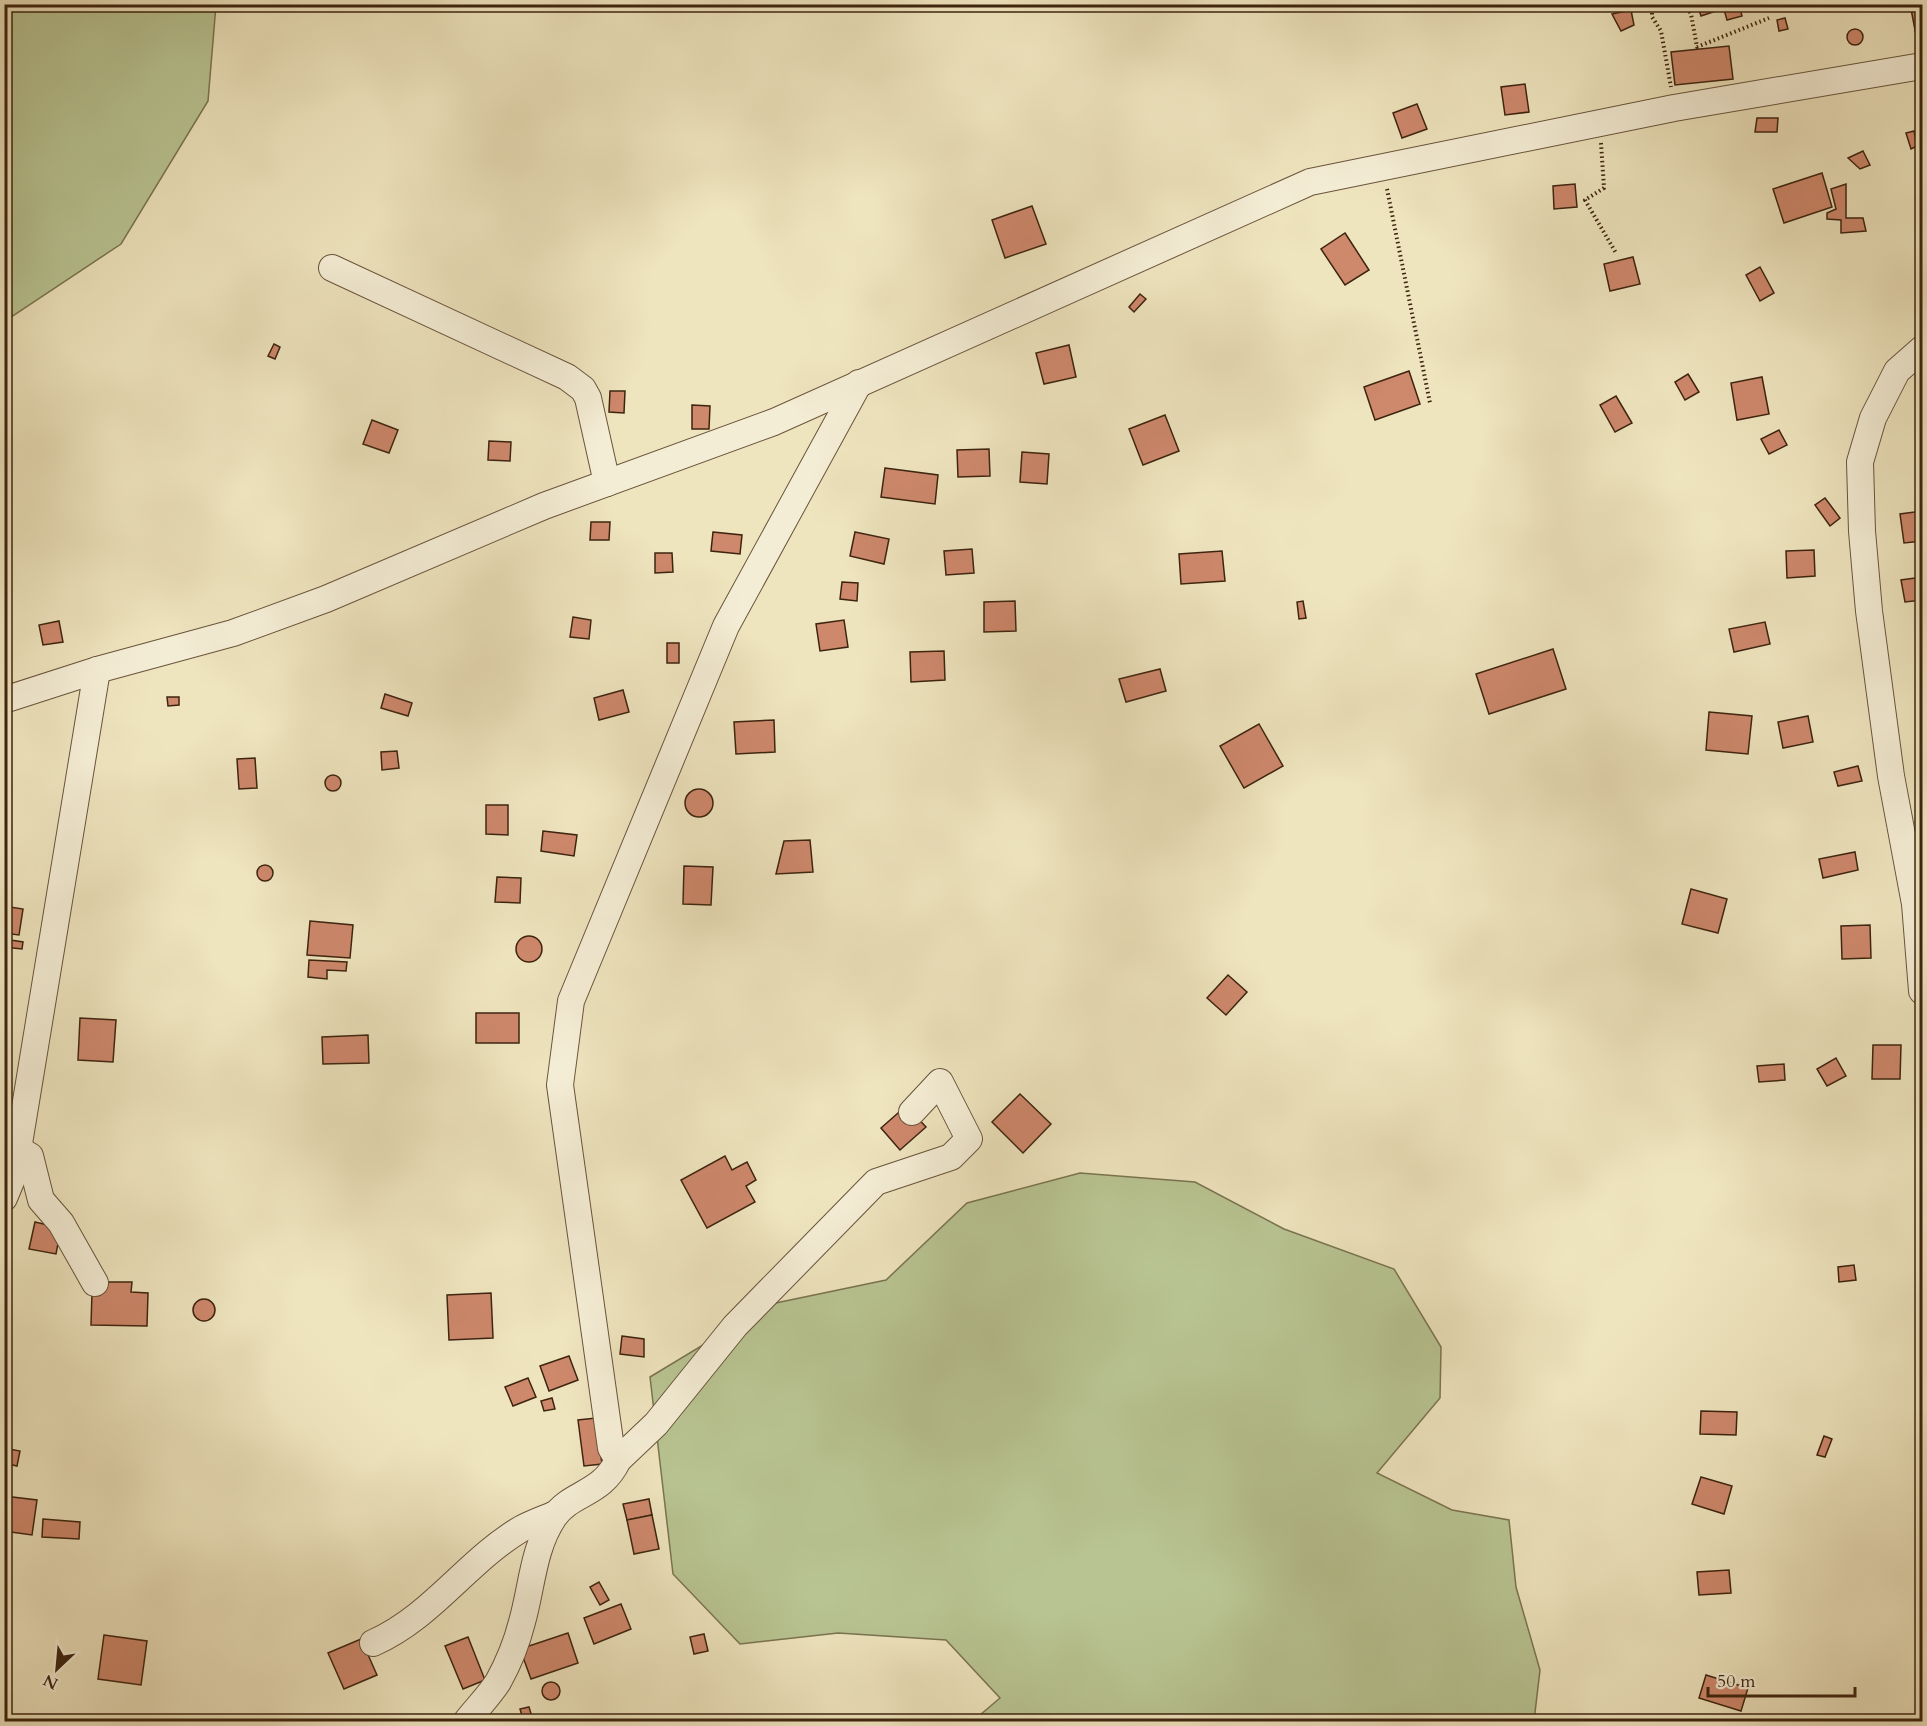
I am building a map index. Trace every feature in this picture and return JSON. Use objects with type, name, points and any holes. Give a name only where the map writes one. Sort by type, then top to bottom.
[{"type":"street","points":[[4,700],[97,670],[233,633],[295,610],[544,506],[774,422],[1310,182],[1674,108],[1923,66]]},
{"type":"street","points":[[332,268],[567,377],[583,389],[588,398],[607,483]]},
{"type":"street","points":[[1923,349],[1898,370],[1873,418],[1860,462],[1862,531],[1869,611],[1891,776],[1915,904],[1923,991]]},
{"type":"street","points":[[618,1460],[610,1448],[560,1085],[571,1001],[726,626],[859,383]]},
{"type":"street","points":[[4,1198],[14,1174],[97,670]]},
{"type":"street","points":[[373,1643],[389,1636],[421,1615],[465,1574],[522,1528],[555,1514],[569,1503],[595,1489],[612,1473],[618,1460],[656,1424],[735,1326],[876,1182],[951,1157],[969,1139],[940,1083],[912,1112]]},
{"type":"street","points":[[18,1149],[30,1156],[41,1200],[61,1223],[95,1283]]},
{"type":"street","points":[[466,1722],[497,1682],[517,1639],[543,1537],[555,1514]]},
{"type":"path","points":[[1652,4],[1652,17],[1661,31],[1674,108]]},
{"type":"path","points":[[1685,4],[1691,14],[1697,47],[1769,18]]},
{"type":"path","points":[[1599,123],[1604,188],[1585,200],[1616,253]]},
{"type":"path","points":[[1382,167],[1430,403]]},
{"type":"green space","points":[[5,4],[216,5],[208,101],[121,244],[5,321]]},
{"type":"green space","points":[[1080,1173],[1195,1182],[1284,1229],[1394,1269],[1441,1347],[1440,1398],[1377,1473],[1452,1510],[1509,1520],[1516,1587],[1540,1670],[1534,1721],[973,1721],[1000,1698],[946,1640],[838,1633],[740,1644],[673,1574],[650,1377],[771,1304],[886,1280],[967,1203]]},
{"type":"building","points":[[1697,4],[1714,4],[1716,11],[1701,16]]},
{"type":"building","points":[[1739,4],[1742,16],[1727,20],[1723,6]]},
{"type":"building","points":[[1910,4],[1922,4],[1922,39],[1917,40]]},
{"type":"building","points":[[1631,10],[1634,25],[1621,31],[1612,14]]},
{"type":"building","points":[[1785,18],[1788,29],[1779,31],[1777,20]]},
{"type":"building","points":[[1852,29],[1858,29],[1863,37],[1861,43],[1852,45],[1847,40],[1847,34]]},
{"type":"building","points":[[1729,46],[1733,79],[1675,85],[1671,52]]},
{"type":"building","points":[[1525,84],[1529,112],[1505,115],[1501,87]]},
{"type":"building","points":[[1417,104],[1427,129],[1402,138],[1393,113]]},
{"type":"building","points":[[1757,118],[1778,118],[1777,132],[1755,132]]},
{"type":"building","points":[[1914,131],[1917,146],[1911,149],[1906,133]]},
{"type":"building","points":[[1863,151],[1870,165],[1860,169],[1848,158]]},
{"type":"building","points":[[1822,173],[1832,207],[1784,223],[1773,189]]},
{"type":"building","points":[[1575,184],[1577,207],[1554,209],[1553,186]]},
{"type":"building","points":[[1846,184],[1846,218],[1863,218],[1866,231],[1841,233],[1841,220],[1827,219],[1827,213],[1836,209],[1831,189]]},
{"type":"building","points":[[1032,206],[1046,244],[1005,258],[992,220]]},
{"type":"building","points":[[1345,233],[1369,270],[1345,285],[1321,249]]},
{"type":"building","points":[[1633,257],[1640,284],[1610,291],[1604,264]]},
{"type":"building","points":[[1760,267],[1774,293],[1760,301],[1746,275]]},
{"type":"building","points":[[1140,294],[1146,299],[1134,312],[1129,307]]},
{"type":"building","points":[[274,344],[280,347],[275,359],[268,356]]},
{"type":"building","points":[[1069,345],[1076,377],[1044,384],[1036,353]]},
{"type":"building","points":[[1409,371],[1420,404],[1375,420],[1364,387]]},
{"type":"building","points":[[1688,374],[1699,392],[1685,400],[1675,382]]},
{"type":"building","points":[[1762,377],[1769,414],[1737,420],[1731,383]]},
{"type":"building","points":[[610,391],[625,391],[624,413],[609,412]]},
{"type":"building","points":[[1616,396],[1632,423],[1615,432],[1600,405]]},
{"type":"building","points":[[692,405],[710,406],[709,429],[692,429]]},
{"type":"building","points":[[1165,415],[1179,451],[1143,465],[1129,429]]},
{"type":"building","points":[[372,420],[398,430],[389,453],[363,444]]},
{"type":"building","points":[[1779,430],[1787,445],[1769,454],[1761,439]]},
{"type":"building","points":[[489,441],[511,442],[510,461],[488,460]]},
{"type":"building","points":[[989,449],[990,476],[958,477],[957,450]]},
{"type":"building","points":[[1022,452],[1049,454],[1047,484],[1020,482]]},
{"type":"building","points":[[885,468],[938,475],[935,504],[881,497]]},
{"type":"building","points":[[1825,498],[1840,518],[1830,526],[1815,505]]},
{"type":"building","points":[[1922,511],[1922,541],[1904,543],[1900,514]]},
{"type":"building","points":[[591,522],[610,522],[609,540],[590,540]]},
{"type":"building","points":[[713,532],[742,535],[740,554],[711,551]]},
{"type":"building","points":[[855,532],[889,539],[884,564],[850,556]]},
{"type":"building","points":[[972,549],[974,573],[946,575],[944,551]]},
{"type":"building","points":[[1814,550],[1815,576],[1787,578],[1786,551]]},
{"type":"building","points":[[1222,551],[1225,581],[1181,584],[1179,554]]},
{"type":"building","points":[[655,553],[672,553],[673,572],[655,573]]},
{"type":"building","points":[[1922,577],[1922,600],[1905,602],[1901,580]]},
{"type":"building","points":[[842,582],[858,583],[857,601],[840,599]]},
{"type":"building","points":[[1015,601],[1016,631],[984,632],[984,602]]},
{"type":"building","points":[[1303,601],[1306,618],[1299,619],[1297,602]]},
{"type":"building","points":[[573,617],[591,620],[589,639],[570,637]]},
{"type":"building","points":[[844,620],[848,647],[820,651],[816,624]]},
{"type":"building","points":[[59,621],[63,642],[43,645],[39,625]]},
{"type":"building","points":[[1765,622],[1770,644],[1734,652],[1729,629]]},
{"type":"building","points":[[667,643],[679,643],[679,663],[667,663]]},
{"type":"building","points":[[1553,649],[1566,689],[1489,714],[1476,674]]},
{"type":"building","points":[[944,651],[945,680],[911,682],[910,652]]},
{"type":"building","points":[[1160,669],[1166,691],[1126,702],[1119,679]]},
{"type":"building","points":[[623,690],[629,712],[599,720],[594,698]]},
{"type":"building","points":[[385,694],[412,703],[408,716],[381,708]]},
{"type":"building","points":[[167,697],[179,697],[179,705],[168,706]]},
{"type":"building","points":[[1709,712],[1752,716],[1748,754],[1706,750]]},
{"type":"building","points":[[1808,716],[1813,742],[1783,748],[1778,722]]},
{"type":"building","points":[[774,720],[775,752],[736,754],[734,722]]},
{"type":"building","points":[[1259,724],[1283,766],[1244,788],[1220,746]]},
{"type":"building","points":[[397,751],[399,768],[382,770],[381,752]]},
{"type":"building","points":[[255,758],[257,788],[239,789],[237,759]]},
{"type":"building","points":[[1858,766],[1862,781],[1838,786],[1834,772]]},
{"type":"building","points":[[330,775],[336,775],[341,783],[339,789],[330,791],[325,786],[325,780]]},
{"type":"building","points":[[699,789],[709,793],[713,803],[709,813],[699,817],[689,813],[685,803],[689,793]]},
{"type":"building","points":[[486,805],[508,805],[508,835],[486,834]]},
{"type":"building","points":[[543,831],[577,835],[574,856],[541,851]]},
{"type":"building","points":[[810,840],[813,872],[776,874],[784,841]]},
{"type":"building","points":[[1855,852],[1858,870],[1823,878],[1819,859]]},
{"type":"building","points":[[265,865],[271,867],[273,873],[271,879],[265,881],[259,879],[257,873],[259,867]]},
{"type":"building","points":[[684,866],[713,867],[711,905],[683,904]]},
{"type":"building","points":[[497,877],[521,878],[520,903],[495,902]]},
{"type":"building","points":[[1691,889],[1727,899],[1718,933],[1682,924]]},
{"type":"building","points":[[4,906],[23,909],[19,935],[4,933]]},
{"type":"building","points":[[310,921],[353,925],[350,958],[307,955]]},
{"type":"building","points":[[1870,925],[1871,958],[1842,959],[1841,926]]},
{"type":"building","points":[[529,936],[538,940],[542,949],[538,958],[529,962],[520,958],[516,949],[520,940]]},
{"type":"building","points":[[4,939],[23,942],[22,949],[4,947]]},
{"type":"building","points":[[309,960],[347,962],[346,971],[327,970],[327,979],[308,977]]},
{"type":"building","points":[[1228,975],[1247,992],[1226,1015],[1207,998]]},
{"type":"building","points":[[476,1013],[519,1013],[519,1043],[476,1043]]},
{"type":"building","points":[[80,1018],[116,1020],[113,1062],[78,1060]]},
{"type":"building","points":[[368,1035],[369,1063],[323,1064],[322,1037]]},
{"type":"building","points":[[1873,1045],[1901,1045],[1900,1079],[1872,1079]]},
{"type":"building","points":[[1836,1058],[1846,1076],[1827,1086],[1817,1069]]},
{"type":"building","points":[[1784,1064],[1785,1080],[1759,1082],[1757,1066]]},
{"type":"building","points":[[1020,1094],[1051,1124],[1023,1153],[992,1122]]},
{"type":"building","points":[[906,1106],[926,1127],[900,1150],[881,1128]]},
{"type":"building","points":[[725,1156],[732,1170],[747,1162],[756,1180],[746,1186],[755,1202],[707,1228],[681,1180]]},
{"type":"building","points":[[35,1222],[61,1228],[56,1254],[29,1249]]},
{"type":"building","points":[[1854,1265],[1856,1280],[1839,1282],[1838,1267]]},
{"type":"building","points":[[100,1282],[132,1282],[131,1292],[148,1293],[147,1326],[91,1325],[92,1292]]},
{"type":"building","points":[[491,1293],[493,1338],[449,1340],[447,1295]]},
{"type":"building","points":[[204,1299],[212,1302],[215,1310],[212,1318],[204,1321],[196,1318],[193,1310],[196,1302]]},
{"type":"building","points":[[622,1336],[644,1339],[644,1357],[620,1354]]},
{"type":"building","points":[[569,1356],[578,1380],[549,1391],[540,1366]]},
{"type":"building","points":[[528,1378],[536,1397],[513,1406],[505,1387]]},
{"type":"building","points":[[552,1398],[555,1409],[544,1411],[541,1401]]},
{"type":"building","points":[[1701,1411],[1737,1412],[1736,1435],[1700,1434]]},
{"type":"building","points":[[596,1418],[602,1464],[584,1466],[578,1420]]},
{"type":"building","points":[[1824,1436],[1832,1439],[1825,1457],[1817,1455]]},
{"type":"building","points":[[4,1448],[20,1451],[17,1466],[4,1463]]},
{"type":"building","points":[[1701,1477],[1732,1486],[1724,1514],[1692,1504]]},
{"type":"building","points":[[4,1496],[37,1500],[32,1535],[4,1531]]},
{"type":"building","points":[[649,1499],[652,1515],[627,1520],[623,1504]]},
{"type":"building","points":[[652,1515],[659,1549],[634,1554],[627,1520]]},
{"type":"building","points":[[43,1519],[80,1522],[79,1539],[42,1537]]},
{"type":"building","points":[[1729,1570],[1731,1593],[1699,1595],[1697,1572]]},
{"type":"building","points":[[599,1582],[609,1600],[600,1605],[590,1587]]},
{"type":"building","points":[[621,1604],[631,1629],[594,1644],[584,1618]]},
{"type":"building","points":[[568,1633],[578,1663],[531,1679],[520,1649]]},
{"type":"building","points":[[704,1634],[708,1651],[694,1654],[690,1637]]},
{"type":"building","points":[[104,1635],[147,1641],[141,1685],[98,1679]]},
{"type":"building","points":[[468,1637],[485,1680],[463,1689],[445,1646]]},
{"type":"building","points":[[361,1639],[377,1675],[344,1689],[328,1653]]},
{"type":"building","points":[[1706,1675],[1748,1688],[1741,1711],[1699,1698]]},
{"type":"building","points":[[547,1682],[555,1682],[560,1687],[558,1698],[547,1700],[542,1695],[542,1687]]},
{"type":"building","points":[[529,1707],[532,1717],[523,1719],[520,1709]]}]
